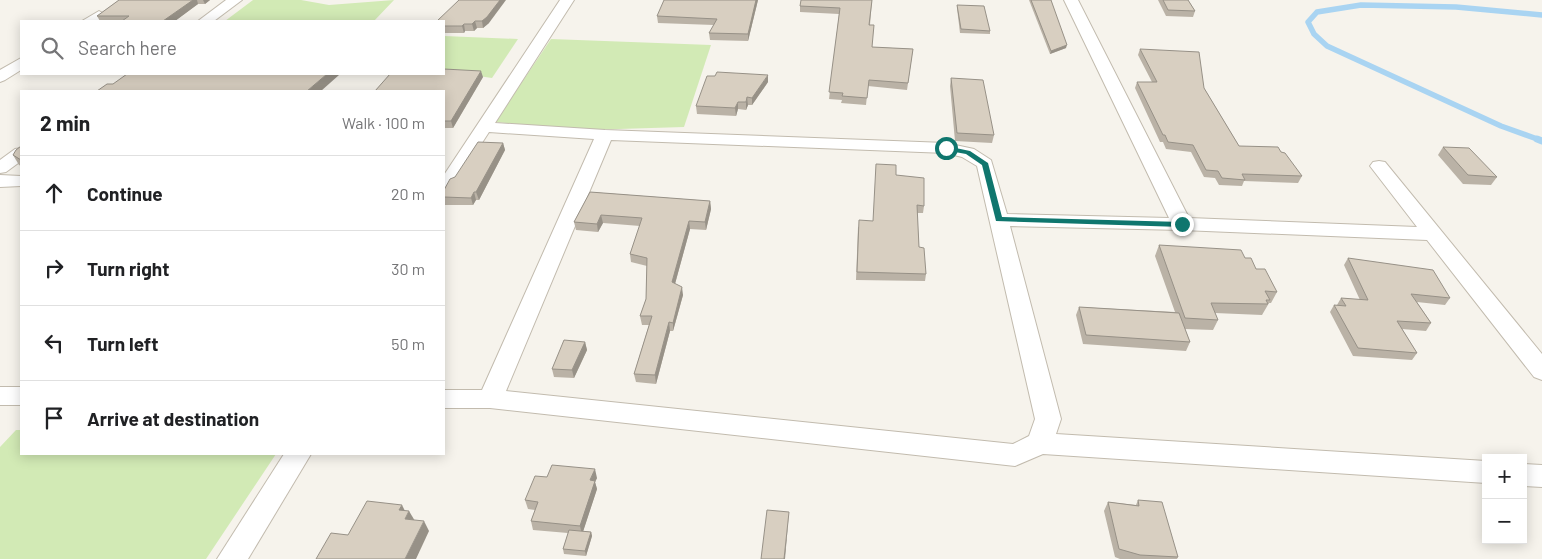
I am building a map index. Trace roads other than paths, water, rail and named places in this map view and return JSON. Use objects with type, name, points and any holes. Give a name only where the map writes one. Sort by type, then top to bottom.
[{"type":"street","points":[[206,20],[235,0]]},
{"type":"street","points":[[445,182],[450,179],[568,0]]},
{"type":"street","points":[[1071,0],[1182,224]]},
{"type":"street","points":[[0,77],[20,65]]},
{"type":"street","points":[[485,126],[605,134],[946,148],[968,153],[985,164],[999,220],[1048,419],[1040,443]]},
{"type":"street","points":[[490,399],[605,134]]},
{"type":"street","points":[[0,168],[20,154]]},
{"type":"street","points":[[1379,166],[1542,371]]},
{"type":"street","points":[[0,181],[20,181]]},
{"type":"street","points":[[999,220],[1182,224],[1434,234]]},
{"type":"street","points":[[0,396],[20,396]]},
{"type":"street","points":[[445,399],[490,399],[1015,455],[1040,443],[1482,472]]},
{"type":"street","points":[[232,559],[297,455]]},
{"type":"street","points":[[1527,475],[1542,476]]},
{"type":"waterway","points":[[1540,140],[1501,126],[1327,46],[1314,34],[1308,22],[1317,12],[1361,5],[1456,7],[1542,15]]},
{"type":"waterway","points":[[1537,139],[1542,141]]}]
